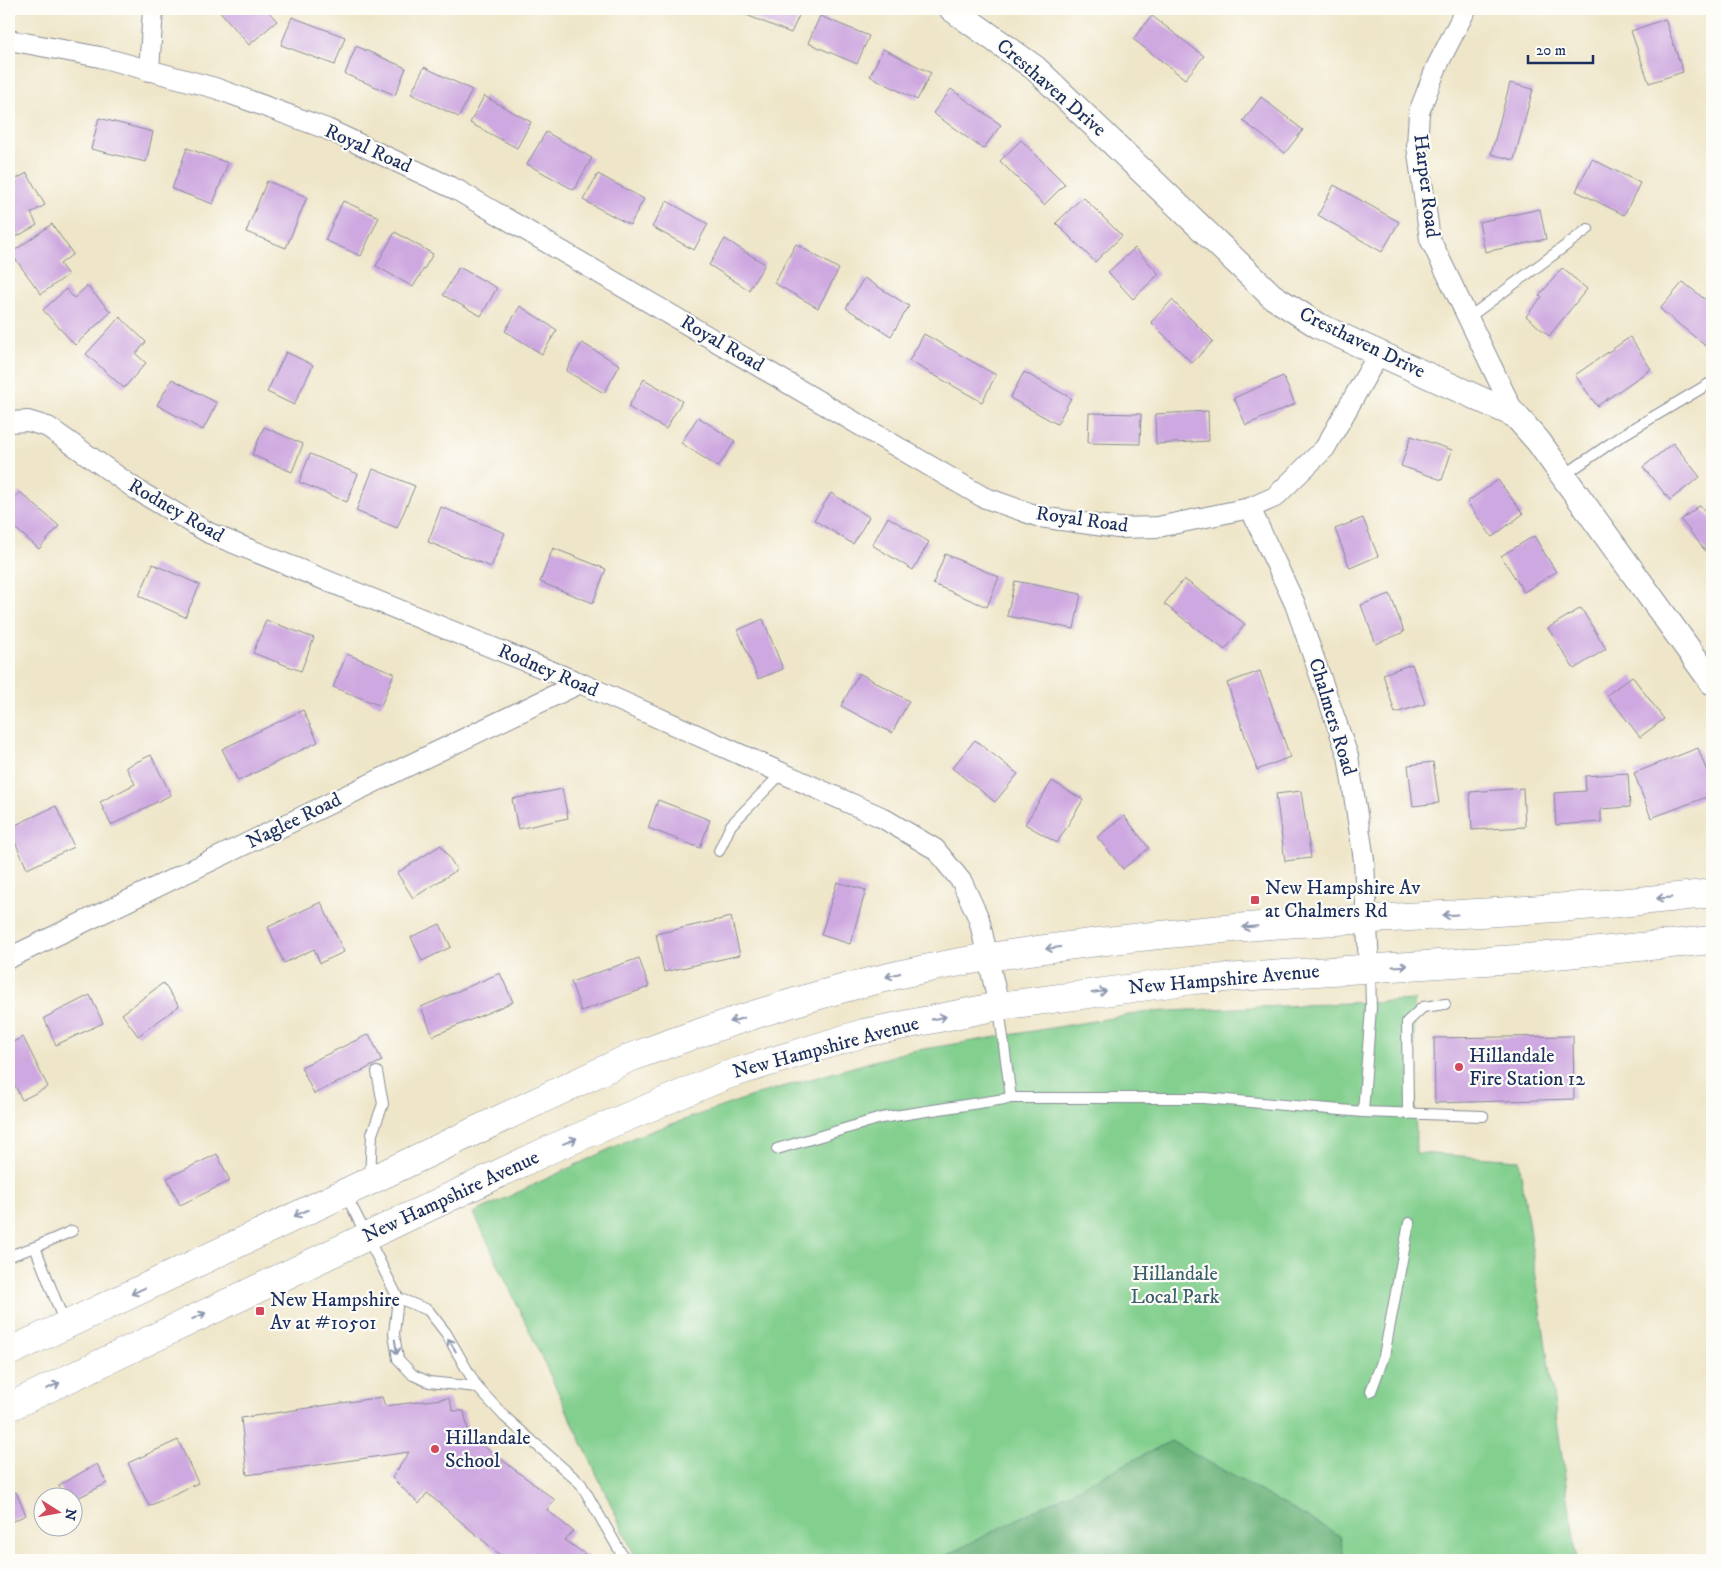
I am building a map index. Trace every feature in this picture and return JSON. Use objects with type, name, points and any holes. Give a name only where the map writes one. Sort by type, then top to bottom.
[{"type":"main road","points":[[9,1352],[629,1058],[706,1030],[813,997],[904,973],[989,957],[1121,939],[1295,923],[1368,920],[1653,899],[1712,892]]},
{"type":"main road","name":"New Hampshire Avenue","points":[[9,1407],[553,1148],[727,1075],[864,1034],[999,1006],[1193,980],[1516,960],[1712,940]]},
{"type":"street","points":[[149,71],[153,9]]},
{"type":"street","name":"Harper Road","points":[[1466,9],[1437,66],[1419,112],[1417,146],[1430,239],[1516,415]]},
{"type":"street","name":"Cresthaven Drive","points":[[958,10],[1035,68],[1272,296],[1320,326],[1516,415],[1563,476],[1712,682]]},
{"type":"street","name":"Royal Road","points":[[9,40],[100,57],[215,88],[327,129],[457,190],[983,497],[1040,517],[1118,528],[1158,527],[1250,508],[1275,497],[1325,448],[1379,354]]},
{"type":"street","name":"Rodney Road","points":[[9,422],[28,421],[48,427],[136,490],[210,533],[580,684],[881,816],[935,849],[962,882],[979,919],[999,1006]]},
{"type":"street","name":"Chalmers Road","points":[[1250,508],[1295,604],[1348,756],[1364,860],[1370,968]]},
{"type":"street","name":"Naglee Road","points":[[9,958],[580,684]]},
{"type":"lane","points":[[1468,318],[1588,229]]},
{"type":"lane","points":[[1563,476],[1621,436],[1712,382]]},
{"type":"lane","points":[[719,851],[731,825],[782,773]]},
{"type":"lane","points":[[1363,1112],[1371,1008],[1370,968]]},
{"type":"lane","points":[[1408,1114],[1407,1022],[1423,1006],[1445,1004]]},
{"type":"lane","points":[[999,1006],[1011,1098]]},
{"type":"lane","points":[[370,1180],[372,1134],[383,1104],[377,1072]]},
{"type":"lane","points":[[777,1149],[882,1118],[1011,1098],[1204,1098],[1363,1112],[1483,1116]]},
{"type":"lane","points":[[345,1192],[398,1298],[394,1334],[398,1359],[413,1375],[428,1382],[477,1386]]},
{"type":"lane","points":[[1371,1390],[1384,1356],[1409,1223]]},
{"type":"lane","points":[[9,1256],[72,1231]]},
{"type":"lane","points":[[35,1247],[66,1325]]},
{"type":"lane","points":[[398,1298],[428,1310],[446,1333],[477,1386],[505,1417],[581,1484],[626,1560]]},
{"type":"green space","name":"Hillandale Local Park","points":[[1414,1000],[1416,1153],[1519,1160],[1577,1560],[637,1560],[474,1213],[635,1137],[758,1094],[906,1052],[1148,1012]]},
{"type":"green space","points":[[1171,1441],[1340,1536],[1345,1560],[937,1560]]},
{"type":"building","points":[[218,9],[266,9],[277,21],[249,45]]},
{"type":"building","points":[[741,9],[802,9],[791,33],[739,12]]},
{"type":"building","points":[[820,16],[869,36],[857,64],[808,43]]},
{"type":"building","points":[[1152,16],[1204,56],[1185,79],[1133,39]]},
{"type":"building","points":[[292,17],[345,37],[335,65],[281,45]]},
{"type":"building","points":[[1665,19],[1683,72],[1649,83],[1631,31]]},
{"type":"building","points":[[356,46],[406,68],[395,95],[345,74]]},
{"type":"building","points":[[883,49],[931,73],[917,100],[870,76]]},
{"type":"building","points":[[424,67],[472,90],[459,117],[411,94]]},
{"type":"building","points":[[1510,83],[1533,89],[1514,160],[1491,154]]},
{"type":"building","points":[[951,89],[1001,125],[983,149],[933,113]]},
{"type":"building","points":[[484,96],[531,122],[517,148],[470,123]]},
{"type":"building","points":[[1261,97],[1303,130],[1285,153],[1243,121]]},
{"type":"building","points":[[99,118],[153,132],[146,162],[91,149]]},
{"type":"building","points":[[546,132],[592,158],[574,190],[527,164]]},
{"type":"building","points":[[1021,140],[1065,184],[1044,205],[1000,161]]},
{"type":"building","points":[[187,148],[228,163],[213,204],[172,189]]},
{"type":"building","points":[[1592,159],[1640,183],[1624,215],[1576,191]]},
{"type":"building","points":[[27,173],[45,205],[31,213],[37,225],[9,241],[9,183]]},
{"type":"building","points":[[598,174],[644,199],[630,225],[583,200]]},
{"type":"building","points":[[267,181],[307,197],[286,248],[246,232]]},
{"type":"building","points":[[1334,185],[1399,222],[1382,252],[1318,215]]},
{"type":"building","points":[[1083,197],[1122,236],[1095,262],[1056,223]]},
{"type":"building","points":[[343,201],[379,217],[361,256],[325,240]]},
{"type":"building","points":[[667,201],[708,224],[694,250],[652,227]]},
{"type":"building","points":[[1540,209],[1546,239],[1485,252],[1479,222]]},
{"type":"building","points":[[52,224],[73,254],[60,264],[68,275],[41,294],[11,253]]},
{"type":"building","points":[[395,232],[433,254],[413,287],[376,266]]},
{"type":"building","points":[[725,239],[765,264],[749,290],[709,265]]},
{"type":"building","points":[[796,244],[839,269],[818,308],[774,283]]},
{"type":"building","points":[[1135,248],[1159,274],[1133,299],[1108,272]]},
{"type":"building","points":[[459,267],[497,288],[481,316],[443,295]]},
{"type":"building","points":[[1562,268],[1587,289],[1549,336],[1526,316],[1542,297],[1539,296]]},
{"type":"building","points":[[864,278],[909,306],[891,336],[846,308]]},
{"type":"building","points":[[1683,282],[1712,305],[1712,341],[1707,347],[1660,309]]},
{"type":"building","points":[[87,286],[111,312],[75,345],[43,310],[66,289],[74,298]]},
{"type":"building","points":[[1172,300],[1213,341],[1192,363],[1151,322]]},
{"type":"building","points":[[520,306],[557,330],[542,354],[505,331]]},
{"type":"building","points":[[120,317],[146,342],[136,354],[146,363],[124,388],[86,354]]},
{"type":"building","points":[[924,334],[996,375],[982,402],[909,361]]},
{"type":"building","points":[[1630,337],[1651,369],[1597,406],[1575,375]]},
{"type":"building","points":[[582,343],[620,365],[604,393],[566,371]]},
{"type":"building","points":[[286,352],[313,365],[294,405],[267,392]]},
{"type":"building","points":[[1024,372],[1071,398],[1057,424],[1010,398]]},
{"type":"building","points":[[1283,376],[1295,404],[1246,425],[1234,398]]},
{"type":"building","points":[[172,379],[217,403],[203,430],[157,405]]},
{"type":"building","points":[[644,379],[682,401],[666,429],[628,407]]},
{"type":"building","points":[[1208,411],[1209,441],[1156,444],[1155,414]]},
{"type":"building","points":[[1089,413],[1141,414],[1140,444],[1088,443]]},
{"type":"building","points":[[698,417],[735,441],[718,467],[681,443]]},
{"type":"building","points":[[264,427],[303,444],[292,472],[252,455]]},
{"type":"building","points":[[1411,436],[1452,450],[1442,480],[1401,466]]},
{"type":"building","points":[[1673,443],[1700,477],[1670,500],[1643,467]]},
{"type":"building","points":[[310,454],[358,474],[347,502],[299,482]]},
{"type":"building","points":[[373,469],[415,486],[397,528],[356,511]]},
{"type":"building","points":[[1498,480],[1523,514],[1492,537],[1467,502]]},
{"type":"building","points":[[20,492],[59,526],[39,549],[9,523],[9,505]]},
{"type":"building","points":[[831,493],[869,517],[853,544],[814,520]]},
{"type":"building","points":[[1700,505],[1712,520],[1712,549],[1707,553],[1681,520]]},
{"type":"building","points":[[441,507],[505,533],[491,567],[428,542]]},
{"type":"building","points":[[888,517],[929,542],[913,570],[872,545]]},
{"type":"building","points":[[1363,518],[1378,556],[1350,568],[1335,529]]},
{"type":"building","points":[[1534,536],[1556,572],[1524,592],[1501,556]]},
{"type":"building","points":[[553,548],[606,569],[593,603],[540,582]]},
{"type":"building","points":[[945,554],[999,577],[987,607],[933,584]]},
{"type":"building","points":[[153,564],[200,585],[185,617],[139,596]]},
{"type":"building","points":[[1184,579],[1245,624],[1225,650],[1164,604]]},
{"type":"building","points":[[1015,581],[1081,594],[1074,629],[1007,616]]},
{"type":"building","points":[[1390,594],[1404,632],[1376,644],[1361,605]]},
{"type":"building","points":[[1581,608],[1606,649],[1574,669],[1548,628]]},
{"type":"building","points":[[763,619],[783,669],[758,679],[738,630]]},
{"type":"building","points":[[266,620],[314,638],[301,671],[253,653]]},
{"type":"building","points":[[347,654],[394,673],[381,706],[333,687]]},
{"type":"building","points":[[1412,664],[1425,704],[1395,713],[1383,674]]},
{"type":"building","points":[[1260,671],[1290,757],[1257,770],[1227,683]]},
{"type":"building","points":[[859,673],[909,701],[892,733],[841,706]]},
{"type":"building","points":[[1632,676],[1664,719],[1640,737],[1607,695]]},
{"type":"building","points":[[303,710],[318,742],[238,781],[222,749]]},
{"type":"building","points":[[975,740],[1018,774],[995,802],[952,768]]},
{"type":"building","points":[[1698,748],[1712,785],[1712,795],[1651,818],[1634,773]]},
{"type":"building","points":[[151,755],[171,795],[111,825],[100,802],[135,784],[126,767]]},
{"type":"building","points":[[1433,762],[1439,803],[1413,806],[1408,765]]},
{"type":"building","points":[[1628,773],[1630,807],[1601,809],[1601,822],[1556,825],[1554,793],[1586,791],[1585,776]]},
{"type":"building","points":[[1052,781],[1083,800],[1057,843],[1025,824]]},
{"type":"building","points":[[1523,788],[1525,827],[1472,830],[1470,792]]},
{"type":"building","points":[[562,789],[568,818],[518,829],[512,799]]},
{"type":"building","points":[[1301,791],[1311,858],[1285,861],[1276,794]]},
{"type":"building","points":[[658,800],[710,820],[700,848],[648,828]]},
{"type":"building","points":[[56,806],[74,847],[27,869],[9,828]]},
{"type":"building","points":[[1124,816],[1149,848],[1123,869],[1097,837]]},
{"type":"building","points":[[441,845],[457,870],[413,898],[397,873]]},
{"type":"building","points":[[837,882],[866,890],[850,944],[821,935]]},
{"type":"building","points":[[321,902],[344,952],[320,963],[314,949],[284,963],[268,927]]},
{"type":"building","points":[[731,917],[740,955],[664,972],[656,934]]},
{"type":"building","points":[[440,924],[451,947],[422,961],[411,937]]},
{"type":"building","points":[[639,958],[649,987],[581,1011],[571,982]]},
{"type":"building","points":[[500,973],[513,1002],[433,1036],[421,1007]]},
{"type":"building","points":[[163,983],[179,1006],[138,1036],[122,1014]]},
{"type":"building","points":[[90,995],[103,1023],[56,1045],[44,1018]]},
{"type":"building","points":[[369,1034],[382,1061],[314,1094],[301,1067]]},
{"type":"building","points":[[1573,1036],[1574,1099],[1435,1103],[1434,1038]]},
{"type":"building","points":[[23,1037],[48,1087],[22,1100],[9,1074],[9,1044]]},
{"type":"building","points":[[217,1154],[230,1181],[180,1205],[167,1178]]},
{"type":"building","points":[[382,1397],[385,1406],[449,1398],[453,1411],[464,1411],[469,1435],[555,1500],[547,1510],[573,1531],[565,1540],[593,1560],[506,1560],[427,1493],[419,1504],[392,1478],[409,1452],[247,1475],[241,1418]]},
{"type":"building","points":[[178,1440],[198,1483],[149,1506],[128,1463]]},
{"type":"building","points":[[97,1464],[107,1483],[82,1496],[82,1486],[59,1485]]},
{"type":"building","points":[[16,1492],[26,1515],[9,1523],[9,1495]]},
{"type":"place","name":"New Hampshire Av at Chalmers Rd","points":[[1255,900]]},
{"type":"place","name":"Hillandale Fire Station 12","points":[[1459,1067]]},
{"type":"place","name":"New Hampshire Av at #10501","points":[[260,1311]]},
{"type":"place","name":"Hillandale School","points":[[435,1449]]}]
